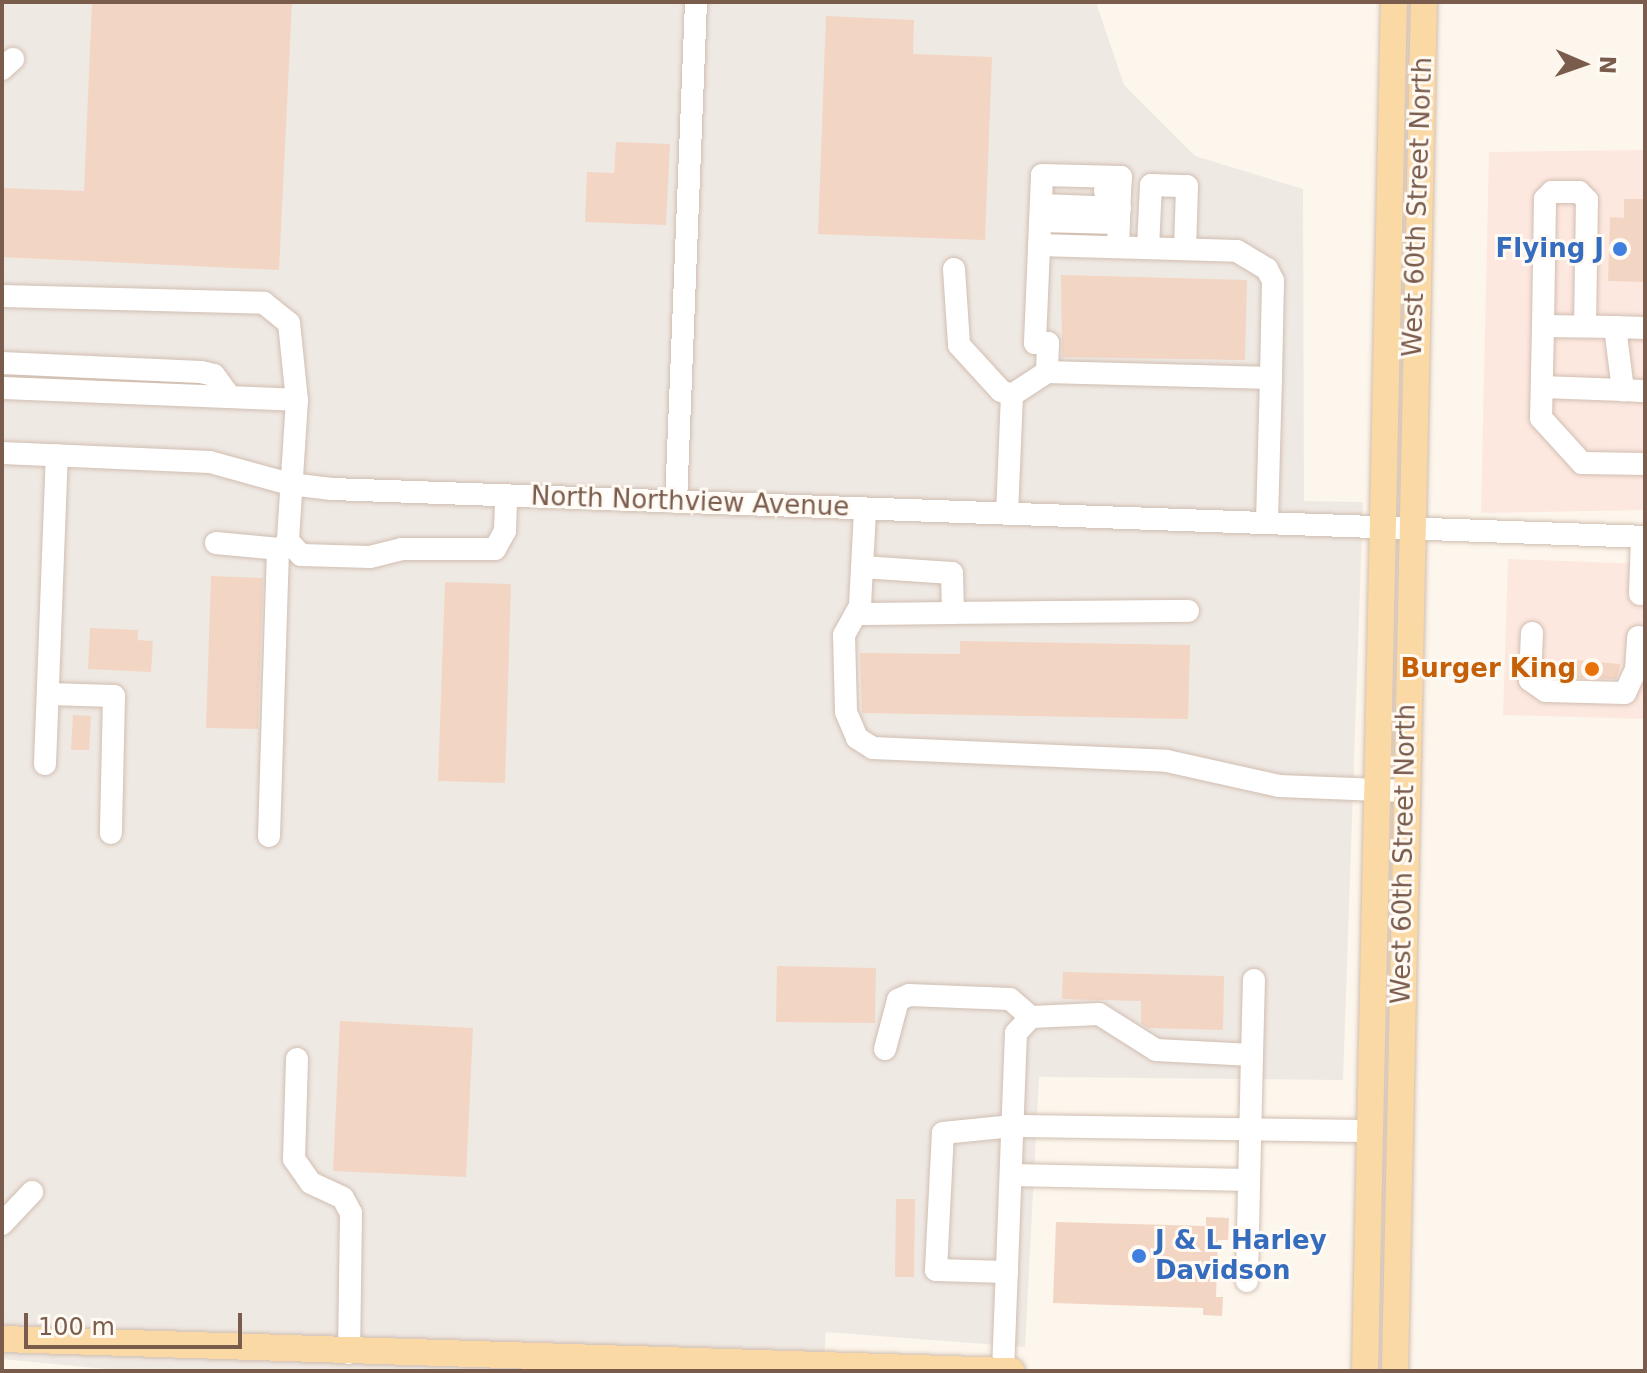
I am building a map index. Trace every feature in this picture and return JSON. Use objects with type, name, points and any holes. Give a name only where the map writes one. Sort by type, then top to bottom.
[{"type":"main road","name":"West 60th Street North","points":[[1365,1371],[1394,2]]},
{"type":"main road","name":"West 60th Street North","points":[[1395,1371],[1424,2]]},
{"type":"main road","points":[[2,1339],[355,1359],[1011,1371]]},
{"type":"street","points":[[676,502],[696,2]]},
{"type":"street","points":[[1047,372],[1048,343],[1035,343],[1042,175],[1121,177],[1118,247]]},
{"type":"street","points":[[1148,248],[1151,185],[1187,186],[1185,249]]},
{"type":"street","points":[[1585,326],[1587,200],[1579,192],[1552,192],[1545,199],[1541,418],[1582,463],[1645,464]]},
{"type":"street","points":[[1041,205],[1120,207]]},
{"type":"street","points":[[1039,245],[1237,251],[1267,269],[1273,281],[1267,523]]},
{"type":"street","points":[[954,269],[959,345],[1001,391],[1012,395]]},
{"type":"street","points":[[2,296],[264,303],[289,323],[297,400],[284,545],[269,836]]},
{"type":"street","points":[[1543,326],[1645,328]]},
{"type":"street","points":[[1542,387],[1634,390],[1615,327]]},
{"type":"street","points":[[2,363],[201,372],[214,375],[229,396]]},
{"type":"street","points":[[1012,395],[1047,372],[1271,378]]},
{"type":"street","points":[[2,388],[297,400]]},
{"type":"street","points":[[1007,514],[1012,395]]},
{"type":"street","name":"North Northview Avenue","points":[[2,453],[210,462],[290,484],[676,502],[1643,537]]},
{"type":"street","points":[[45,764],[57,455]]},
{"type":"street","points":[[216,543],[284,545],[301,555],[370,557],[402,549],[495,549],[505,531],[506,495]]},
{"type":"street","points":[[865,509],[860,606],[844,635],[846,712],[857,738],[873,748],[1167,761],[1250,782],[1406,791]]},
{"type":"street","points":[[1640,594],[1643,537]]},
{"type":"street","points":[[862,567],[952,573],[953,613]]},
{"type":"street","points":[[860,606],[864,614],[877,617],[953,613],[1188,611]]},
{"type":"street","points":[[1532,633],[1530,680],[1546,691],[1625,693],[1636,669],[1638,637]]},
{"type":"street","points":[[49,694],[114,696],[111,833]]},
{"type":"street","points":[[1247,1281],[1254,980]]},
{"type":"street","points":[[885,1049],[898,1000],[909,995],[1010,999],[1031,1017],[1099,1014],[1156,1050],[1252,1055]]},
{"type":"street","points":[[1003,1371],[1016,1033],[1031,1017]]},
{"type":"street","points":[[297,1059],[294,1159],[311,1183],[343,1198],[351,1213],[355,1359]]},
{"type":"street","points":[[1007,1272],[936,1270],[943,1133],[1013,1126],[1370,1131]]},
{"type":"street","points":[[1011,1175],[1249,1180]]},
{"type":"street","points":[[2,1224],[32,1192]]},
{"type":"shaded area","points":[[2,2],[1096,2],[1124,85],[1195,156],[1303,189],[1304,501],[1363,502],[1343,1080],[1039,1077],[1025,1347],[826,1332],[823,1371],[127,1371],[2,1359]]},
{"type":"shaded area","points":[[1645,150],[1645,510],[1481,513],[1489,152]]},
{"type":"shaded area","points":[[1508,559],[1645,564],[1645,719],[1503,715]]},
{"type":"building","points":[[92,2],[292,2],[279,270],[2,257],[2,188],[84,191]]},
{"type":"building","points":[[826,16],[914,20],[913,54],[992,57],[985,240],[818,234]]},
{"type":"building","points":[[616,142],[670,144],[666,225],[585,222],[587,172],[614,173]]},
{"type":"building","points":[[1624,199],[1645,199],[1645,282],[1608,281],[1610,217],[1624,218]]},
{"type":"building","points":[[1061,275],[1247,280],[1245,360],[1062,357]]},
{"type":"building","points":[[211,576],[263,578],[258,729],[206,728]]},
{"type":"building","points":[[445,582],[511,584],[505,783],[438,781]]},
{"type":"building","points":[[90,628],[138,630],[138,640],[153,641],[151,672],[88,669]]},
{"type":"building","points":[[960,641],[1190,645],[1188,719],[862,713],[860,653],[960,654]]},
{"type":"building","name":"Burger King","points":[[1564,659],[1620,664],[1619,671],[1616,679],[1573,678],[1564,675]]},
{"type":"building","points":[[73,715],[91,716],[89,750],[71,750]]},
{"type":"building","points":[[777,966],[876,968],[875,1023],[776,1022]]},
{"type":"building","points":[[1063,972],[1224,976],[1223,1030],[1148,1028],[1141,1024],[1141,1001],[1062,999]]},
{"type":"building","points":[[340,1021],[473,1028],[466,1177],[333,1171]]},
{"type":"building","points":[[896,1199],[915,1199],[914,1277],[895,1277]]},
{"type":"building","points":[[1206,1217],[1229,1218],[1228,1240],[1218,1240],[1216,1297],[1223,1297],[1222,1316],[1203,1315],[1203,1308],[1053,1303],[1056,1222],[1206,1226]]},
{"type":"place","name":"Flying J","points":[[1620,249]]},
{"type":"place","name":"Burger King","points":[[1592,669]]},
{"type":"place","name":"J & L Harley Davidson","points":[[1139,1256]]}]
